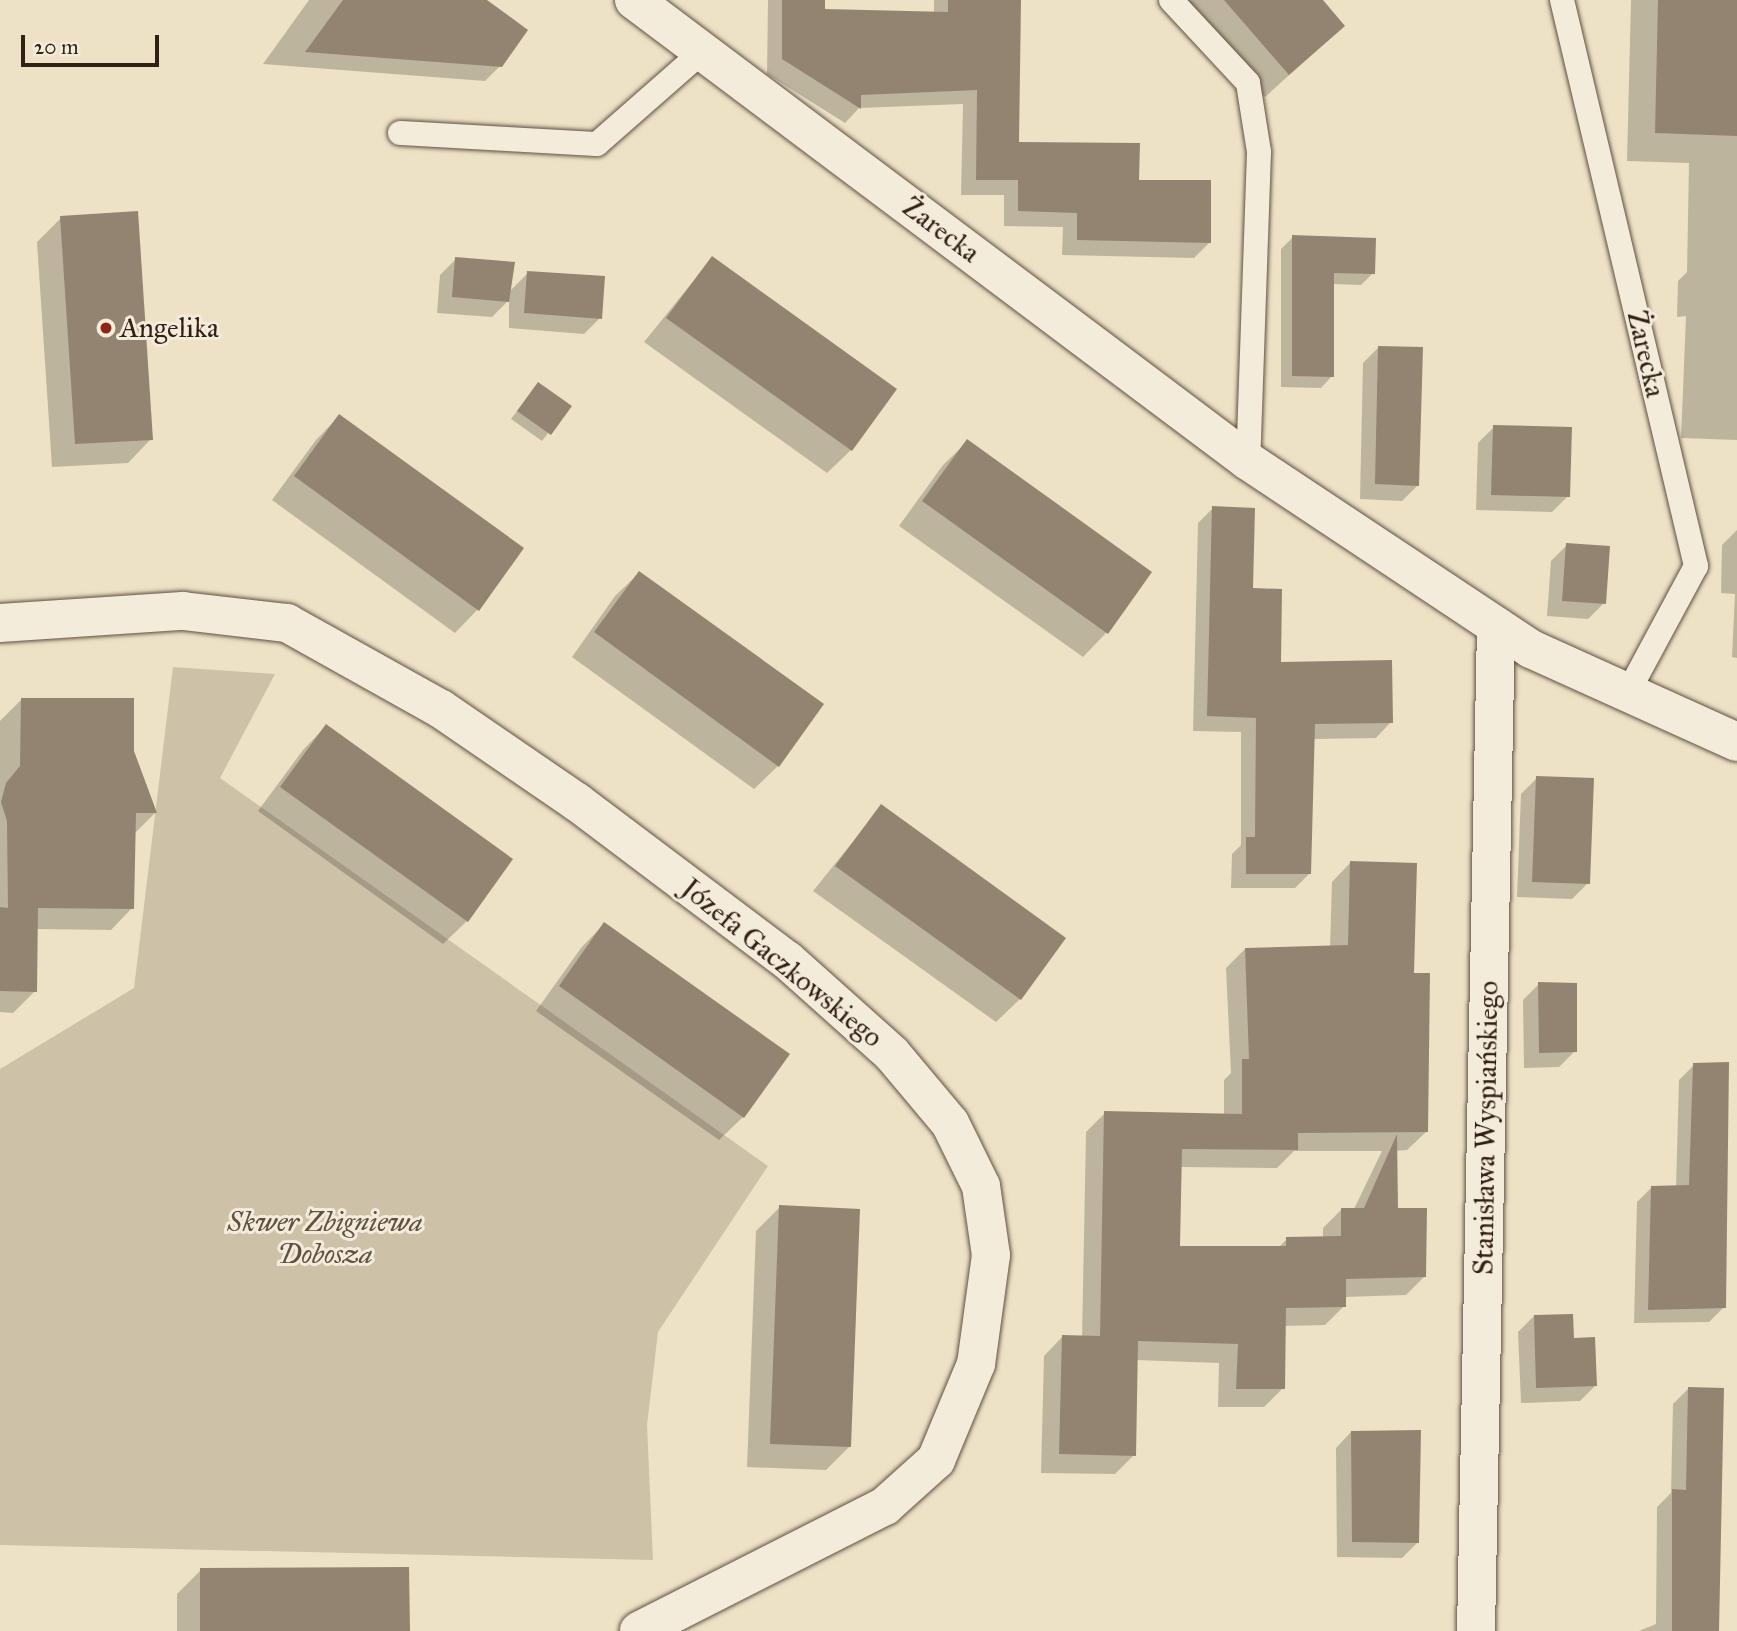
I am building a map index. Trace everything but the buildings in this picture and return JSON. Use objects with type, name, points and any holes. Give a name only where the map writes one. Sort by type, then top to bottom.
[{"type":"street","name":"Żarecka","points":[[634,0],[1248,461],[1531,649],[1737,742]]},
{"type":"street","name":"Józefa Gaczkowskiego","points":[[0,623],[183,611],[287,623],[441,709],[577,802],[787,960],[892,1054],[950,1123],[981,1186],[991,1255],[976,1364],[936,1460],[885,1506],[639,1631]]},
{"type":"street","name":"Stanisława Wyspiańskiego","points":[[1476,1631],[1496,626]]},
{"type":"lane","points":[[1171,0],[1248,83],[1259,152],[1248,461]]},
{"type":"lane","name":"Żarecka","points":[[1562,0],[1696,566],[1627,694]]},
{"type":"lane","points":[[400,133],[597,144],[703,51]]},
{"type":"green space","name":"Skwer Zbigniewa Dobosza","points":[[173,667],[275,674],[220,778],[768,1166],[658,1332],[647,1425],[653,1560],[0,1545],[0,1069],[134,988]]},
{"type":"place","name":"Angelika","points":[[106,328]]}]
